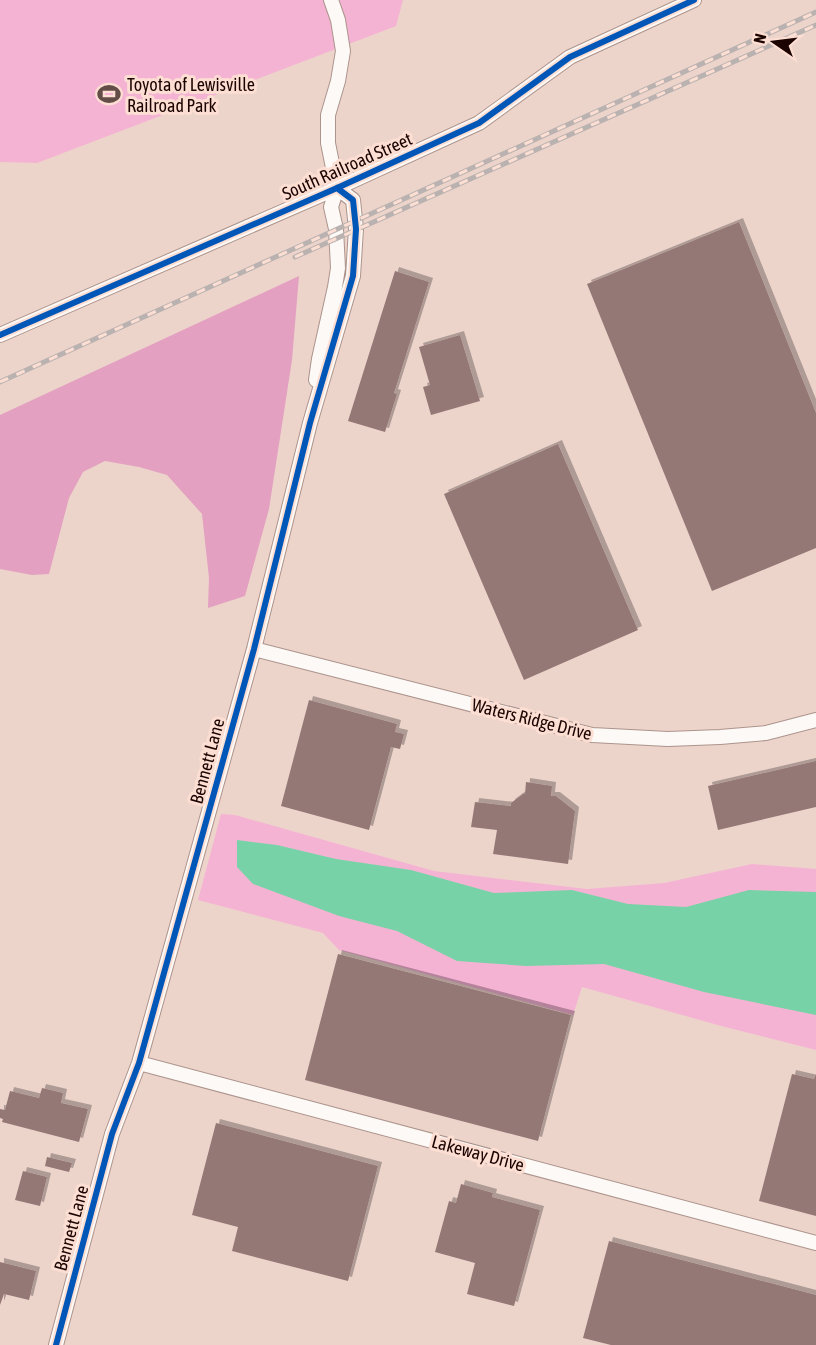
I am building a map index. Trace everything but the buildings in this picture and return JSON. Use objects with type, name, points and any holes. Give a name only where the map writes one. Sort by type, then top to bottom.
[{"type":"street","name":"Bennett Lane","points":[[310,423],[319,359],[338,268],[336,229],[331,207],[337,188],[328,143],[328,115],[338,81],[343,51],[338,20],[331,0]]},
{"type":"street","name":"South Railroad Street","points":[[0,335],[337,188],[479,123],[570,57],[694,0]]},
{"type":"street","name":"Bennett Lane","points":[[56,1345],[112,1134],[139,1063],[254,649],[310,423],[353,276],[356,229],[353,200],[337,188]]},
{"type":"street","name":"Waters Ridge Drive","points":[[254,649],[592,735],[668,740],[720,737],[766,733],[816,720]]},
{"type":"street","name":"Lakeway Drive","points":[[139,1063],[816,1243]]},
{"type":"shaded area","name":"Toyota of Lewisville Railroad Park","points":[[0,0],[403,0],[396,26],[37,163],[0,162]]},
{"type":"shaded area","points":[[299,276],[292,360],[269,509],[245,596],[208,608],[209,578],[202,514],[167,475],[105,461],[83,472],[69,498],[49,574],[32,575],[0,569],[0,415]]},
{"type":"shaded area","points":[[221,814],[235,815],[434,871],[587,889],[664,883],[752,864],[816,869],[816,1050],[582,987],[573,1015],[339,950],[323,933],[198,900]]},
{"type":"shaded area","points":[[237,840],[277,845],[336,859],[411,870],[494,893],[572,890],[628,904],[686,907],[749,890],[816,892],[816,1015],[704,992],[604,964],[526,966],[457,961],[397,931],[339,916],[253,884],[237,867]]},
{"type":"railway","points":[[0,382],[816,12]]},
{"type":"railway","points":[[295,257],[816,25]]},
{"type":"cycle path","points":[[0,335],[337,188],[479,123],[570,57],[694,0]]},
{"type":"cycle path","points":[[56,1345],[112,1134],[139,1063],[254,649],[310,423],[353,276],[356,229],[353,200],[337,188]]},
{"type":"place","name":"Toyota of Lewisville Railroad Park","points":[[109,94]]}]
